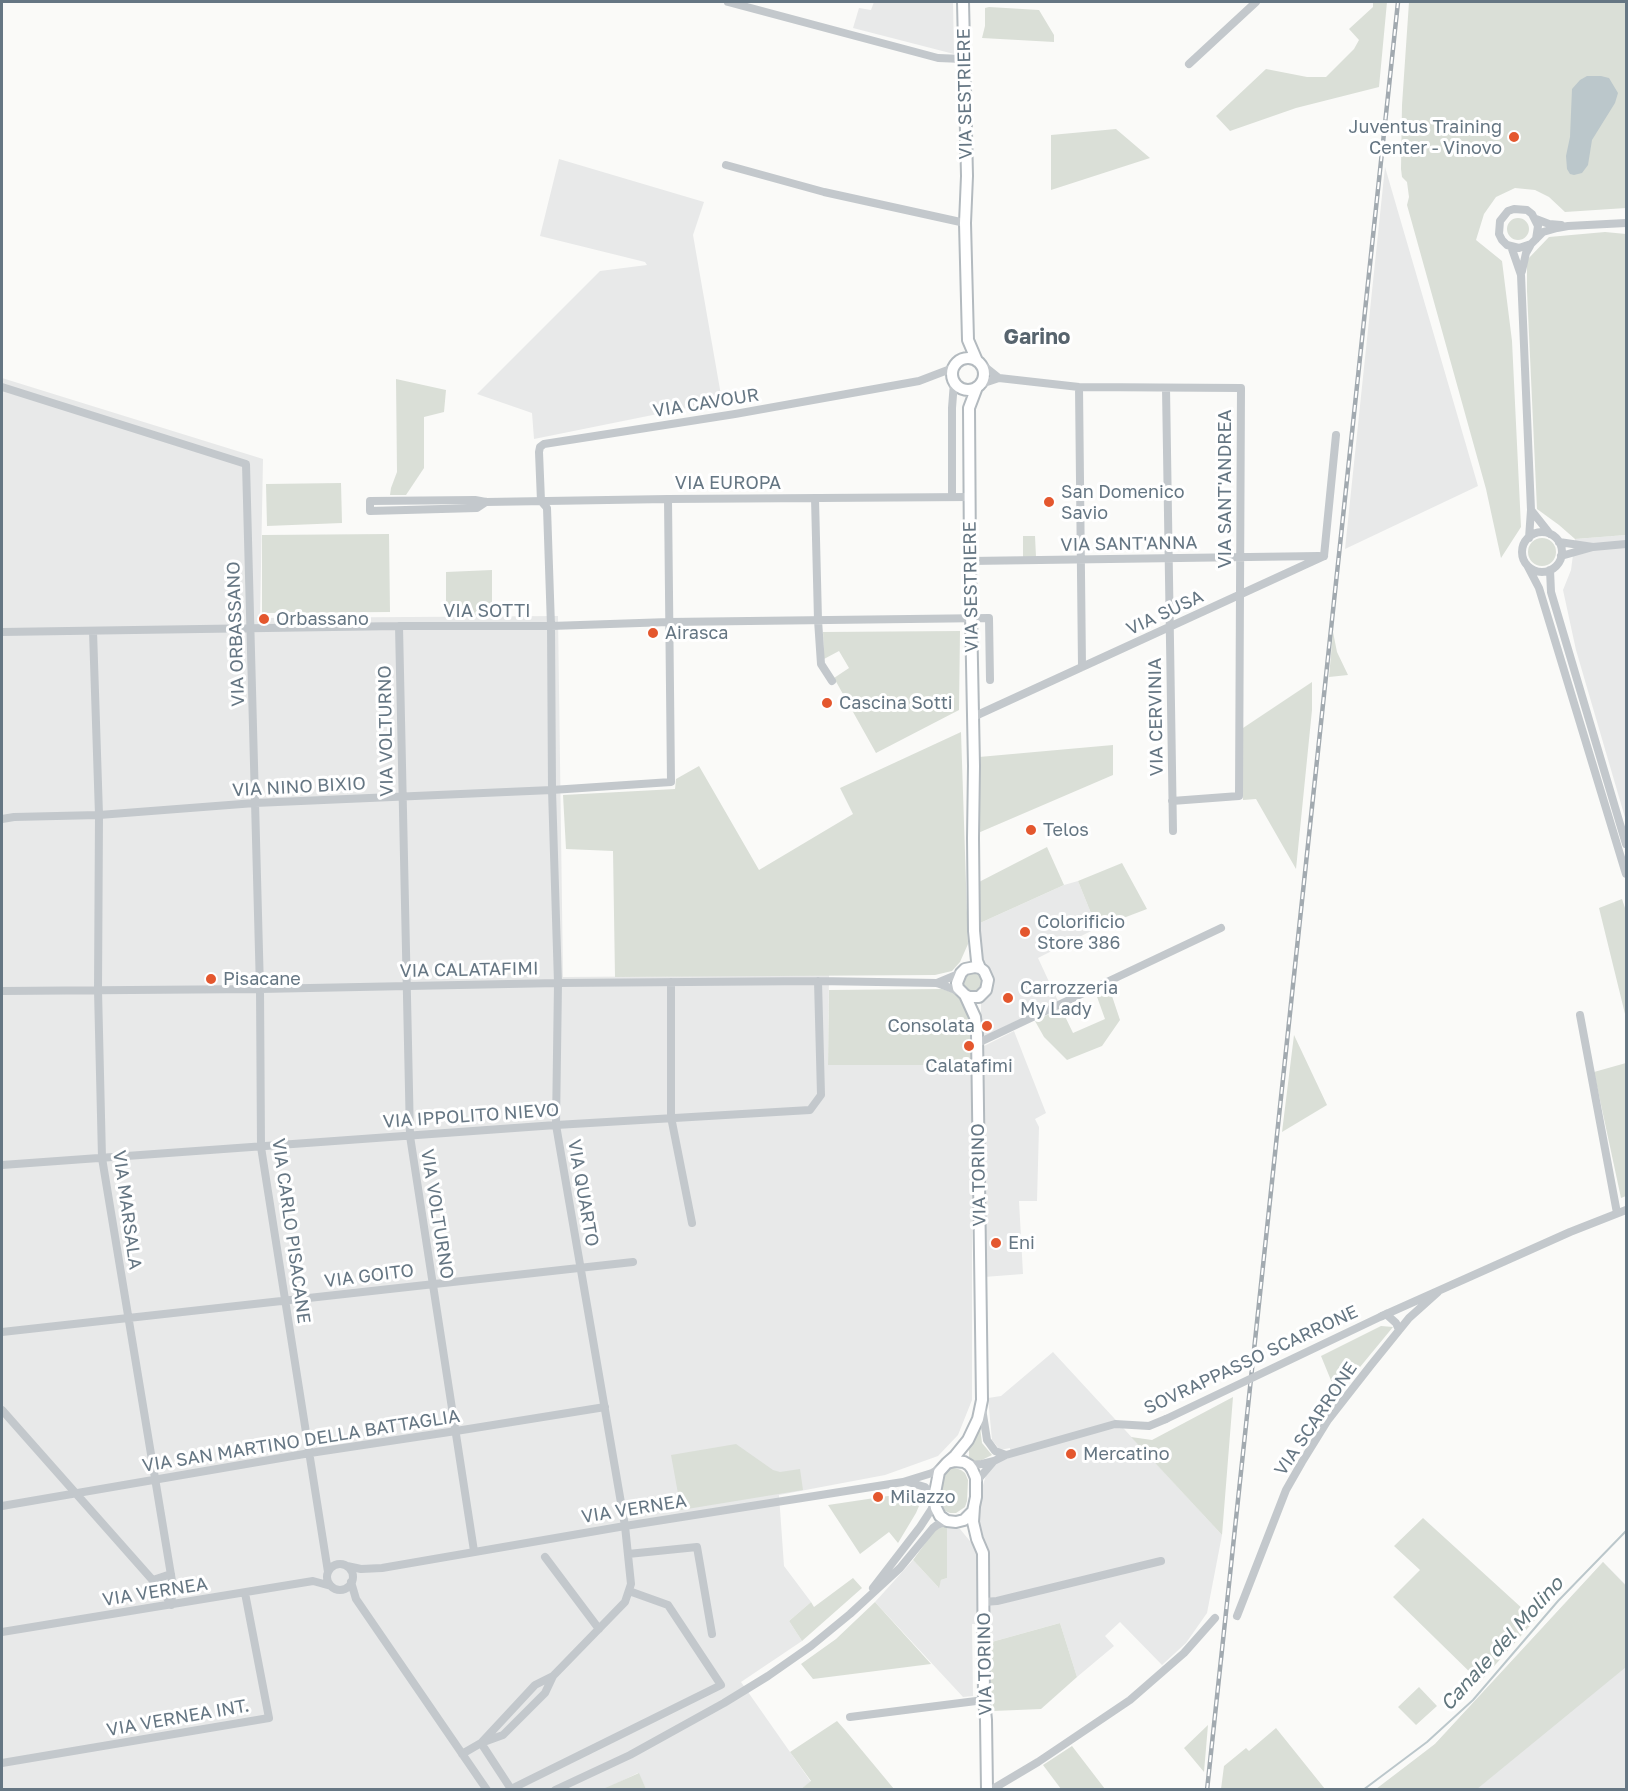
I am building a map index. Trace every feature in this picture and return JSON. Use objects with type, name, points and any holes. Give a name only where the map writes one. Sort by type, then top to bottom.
[{"type":"main road","name":"VIA SESTRIERE","points":[[963,2],[968,340]]},
{"type":"main road","points":[[968,340],[984,370],[984,375],[969,408]]},
{"type":"main road","points":[[956,364],[968,340]]},
{"type":"main road","points":[[956,364],[969,358],[978,361]]},
{"type":"main road","name":"VIA SESTRIERE","points":[[955,383],[956,364]]},
{"type":"main road","points":[[955,383],[970,390],[979,385]]},
{"type":"main road","points":[[955,383],[969,408]]},
{"type":"main road","name":"VIA SESTRIERE","points":[[969,408],[974,766]]},
{"type":"main road","name":"VIA TORINO","points":[[968,1440],[978,1419],[981,1406],[978,1042],[975,1017],[978,1003],[988,985],[984,971],[976,961],[974,942],[974,766]]},
{"type":"main road","name":"VIA TORINO","points":[[974,942],[957,983],[975,1017]]},
{"type":"main road","points":[[962,971],[969,967],[980,968]]},
{"type":"main road","points":[[963,994],[974,998],[983,994]]},
{"type":"main road","points":[[952,1522],[968,1518],[976,1497],[975,1475],[968,1464],[968,1440]]},
{"type":"main road","points":[[968,1440],[944,1465],[937,1477],[935,1501],[940,1516],[967,1529],[977,1539]]},
{"type":"main road","points":[[944,1465],[955,1461],[968,1464]]},
{"type":"main road","name":"VIA TORINO","points":[[974,1507],[973,1522],[983,1553],[984,1700],[989,1790]]},
{"type":"street","points":[[728,2],[938,58],[963,59]]},
{"type":"street","points":[[1189,64],[1256,2]]},
{"type":"street","points":[[726,165],[824,192],[965,223]]},
{"type":"street","points":[[1521,275],[1512,248],[1502,240],[1499,234],[1500,221],[1503,216],[1514,209],[1527,210],[1536,219],[1549,224],[1568,226],[1626,223]]},
{"type":"street","points":[[1529,538],[1531,510],[1521,275],[1526,253],[1538,232],[1536,219]]},
{"type":"street","points":[[1512,248],[1519,248],[1533,241],[1543,232],[1568,226]]},
{"type":"street","points":[[978,361],[999,378]]},
{"type":"street","points":[[932,378],[956,364]]},
{"type":"street","points":[[932,378],[955,383]]},
{"type":"street","name":"VIA CAVOUR","points":[[551,626],[547,508],[541,501],[539,452],[540,447],[544,444],[735,414],[932,378]]},
{"type":"street","points":[[979,385],[999,378]]},
{"type":"street","name":"VIA SANT'ANDREA","points":[[999,378],[1080,387],[1241,388],[1239,796],[1172,801]]},
{"type":"street","name":"VIA SESTRIERE","points":[[952,497],[952,408],[955,383]]},
{"type":"street","name":"VIA ORBASSANO","points":[[2,387],[246,464],[255,803]]},
{"type":"street","points":[[1080,387],[1082,667]]},
{"type":"street","name":"VIA CERVINIA","points":[[1166,388],[1173,831]]},
{"type":"street","points":[[1324,556],[1336,435]]},
{"type":"street","name":"VIA EUROPA","points":[[486,502],[477,508],[370,511],[370,501],[970,497]]},
{"type":"street","points":[[668,498],[669,622]]},
{"type":"street","points":[[815,498],[821,664],[832,681]]},
{"type":"street","points":[[1527,565],[1538,571],[1550,570],[1555,567],[1562,556],[1559,542],[1531,510]]},
{"type":"street","points":[[1550,534],[1540,532],[1529,538],[1525,542],[1522,554],[1539,588],[1626,874]]},
{"type":"street","points":[[1559,542],[1593,547]]},
{"type":"street","points":[[1562,556],[1593,547],[1626,544]]},
{"type":"street","name":"VIA SANT'ANNA","points":[[970,561],[1324,556]]},
{"type":"street","name":"VIA SUSA","points":[[973,717],[1324,556]]},
{"type":"street","points":[[1550,570],[1551,592],[1626,844]]},
{"type":"street","points":[[972,618],[989,618],[990,680]]},
{"type":"street","name":"VIA SOTTI","points":[[2,632],[551,626],[972,618]]},
{"type":"street","name":"VIA NINO BIXIO","points":[[2,819],[99,815],[255,803],[552,790],[671,782],[669,622]]},
{"type":"street","name":"VIA VOLTURNO","points":[[399,626],[410,1136],[474,1551]]},
{"type":"street","name":"VIA QUARTO","points":[[551,626],[552,790],[558,983],[556,1125],[626,1526],[631,1584],[629,1591]]},
{"type":"street","name":"VIA MARSALA","points":[[93,631],[99,815],[98,990],[102,1158],[171,1574],[173,1587],[171,1605]]},
{"type":"street","name":"VIA CARLO PISACANE","points":[[255,803],[261,1147],[328,1572]]},
{"type":"street","points":[[978,1042],[1221,928]]},
{"type":"street","name":"VIA CALATAFIMI","points":[[937,983],[962,971]]},
{"type":"street","name":"VIA CALATAFIMI","points":[[2,991],[818,981],[937,983],[963,994]]},
{"type":"street","name":"VIA IPPOLITO NIEVO","points":[[2,1165],[556,1125],[810,1110],[821,1095],[818,981]]},
{"type":"street","points":[[671,982],[671,1118],[692,1223]]},
{"type":"street","points":[[1580,1015],[1617,1212]]},
{"type":"street","name":"VIA SCARRONE","points":[[1384,1315],[1626,1210]]},
{"type":"street","name":"VIA GOITO","points":[[2,1332],[633,1262]]},
{"type":"street","name":"VIA SCARRONE","points":[[1237,1616],[1267,1535],[1296,1471],[1328,1420],[1399,1330],[1438,1292]]},
{"type":"street","points":[[1384,1315],[1396,1323],[1399,1330]]},
{"type":"street","name":"SOVRAPPASSO SCARRONE","points":[[994,1461],[1005,1455],[1115,1424],[1149,1426],[1384,1315]]},
{"type":"street","points":[[981,1406],[987,1440],[995,1451],[1005,1455]]},
{"type":"street","name":"VIA SAN MARTINO DELLA BATTAGLIA","points":[[2,1506],[310,1453],[605,1407]]},
{"type":"street","points":[[2,1410],[153,1580],[171,1605]]},
{"type":"street","points":[[968,1464],[994,1461]]},
{"type":"street","points":[[976,1482],[994,1461]]},
{"type":"street","name":"VIA VERNEA","points":[[370,1569],[903,1482],[932,1473],[944,1465]]},
{"type":"street","points":[[867,1597],[920,1527],[935,1501],[925,1487],[903,1482]]},
{"type":"street","points":[[555,1790],[630,1755],[759,1682],[811,1646],[850,1614],[900,1568],[937,1524],[952,1522]]},
{"type":"street","points":[[628,1554],[697,1547],[712,1634]]},
{"type":"street","points":[[326,1553],[336,1564],[370,1569]]},
{"type":"street","points":[[545,1557],[599,1629]]},
{"type":"street","points":[[984,1602],[997,1601],[1161,1561]]},
{"type":"street","points":[[313,1581],[336,1564]]},
{"type":"street","points":[[347,1566],[352,1574],[351,1581],[356,1599],[487,1790]]},
{"type":"street","points":[[341,1589],[370,1569]]},
{"type":"street","points":[[328,1572],[327,1581],[331,1586]]},
{"type":"street","points":[[153,1580],[171,1574]]},
{"type":"street","points":[[313,1581],[341,1589],[356,1599]]},
{"type":"street","name":"VIA VERNEA","points":[[2,1632],[313,1581]]},
{"type":"street","points":[[629,1591],[668,1605],[721,1685],[512,1789],[481,1743],[535,1685],[553,1676],[599,1629],[625,1602],[629,1591]]},
{"type":"street","name":"VIA VERNEA INT.","points":[[2,1763],[269,1718],[245,1593]]},
{"type":"street","points":[[989,1790],[1038,1762],[1130,1700],[1184,1653],[1215,1618]]},
{"type":"street","points":[[462,1754],[481,1743],[503,1736],[545,1693],[553,1676]]},
{"type":"street","points":[[850,1717],[984,1700]]},
{"type":"shaded area","points":[[874,2],[953,2],[954,54],[853,28],[859,8],[871,10]]},
{"type":"shaded area","points":[[1373,2],[1387,2],[1379,87],[1296,108],[1230,131],[1216,116],[1266,69],[1307,77],[1326,77],[1354,49],[1359,40],[1349,29],[1373,7]]},
{"type":"shaded area","name":"Juventus Training Center - Vinovo","points":[[1409,2],[1626,2],[1626,208],[1565,212],[1549,197],[1535,190],[1515,188],[1496,197],[1484,214],[1476,240],[1502,261],[1512,341],[1521,527],[1501,558],[1486,489],[1407,205],[1409,197],[1407,182],[1402,177],[1402,105]]},
{"type":"shaded area","points":[[985,8],[1039,10],[1054,35],[1054,42],[982,38]]},
{"type":"shaded area","points":[[1587,76],[1609,78],[1618,93],[1615,103],[1592,140],[1588,165],[1582,173],[1574,175],[1570,174],[1567,169],[1566,156],[1570,137],[1572,89]]},
{"type":"shaded area","points":[[1116,129],[1150,158],[1051,190],[1051,135]]},
{"type":"shaded area","points":[[559,159],[704,202],[693,235],[722,401],[534,439],[532,413],[477,394],[600,271],[647,265],[645,262],[540,236]]},
{"type":"shaded area","points":[[1385,167],[1478,486],[1345,549]]},
{"type":"shaded area","points":[[1518,218],[1526,221],[1529,229],[1526,237],[1518,240],[1510,237],[1507,229],[1510,221]]},
{"type":"shaded area","points":[[1605,232],[1626,234],[1626,535],[1575,539],[1537,509],[1527,260],[1549,237]]},
{"type":"shaded area","points":[[2,378],[263,459],[260,618],[558,616],[563,977],[829,975],[828,1065],[972,1065],[972,1400],[958,1435],[938,1456],[885,1475],[779,1495],[784,1566],[811,1602],[789,1621],[802,1641],[741,1682],[811,1782],[801,1789],[646,1789],[638,1773],[603,1790],[2,1789]]},
{"type":"shaded area","points":[[396,379],[446,390],[444,412],[424,417],[424,468],[406,495],[390,495],[397,472]]},
{"type":"shaded area","points":[[341,483],[342,523],[267,526],[266,484]]},
{"type":"shaded area","points":[[389,534],[390,612],[262,613],[262,535]]},
{"type":"shaded area","points":[[1626,535],[1626,821],[1576,650],[1563,590],[1571,570],[1575,539]]},
{"type":"shaded area","points":[[1023,536],[1035,536],[1036,557],[1023,558]]},
{"type":"shaded area","points":[[1542,538],[1552,542],[1556,552],[1552,562],[1542,566],[1532,562],[1528,552],[1532,542]]},
{"type":"shaded area","points":[[492,570],[492,615],[446,616],[446,572]]},
{"type":"shaded area","points":[[960,631],[959,710],[876,753],[834,678],[849,668],[839,651],[824,659],[823,632]]},
{"type":"shaded area","points":[[1333,632],[1337,652],[1348,675],[1329,677]]},
{"type":"shaded area","points":[[1312,682],[1312,710],[1296,869],[1256,799],[1243,800],[1243,728]]},
{"type":"shaded area","points":[[961,732],[968,944],[960,962],[952,971],[935,975],[615,977],[613,851],[566,849],[563,795],[675,789],[676,779],[699,766],[759,870],[853,814],[840,788]]},
{"type":"shaded area","points":[[1113,745],[1113,775],[978,833],[979,757]]},
{"type":"shaded area","points":[[1047,847],[1064,885],[980,923],[979,882]]},
{"type":"shaded area","points":[[1122,863],[1147,909],[1097,928],[1078,881]]},
{"type":"shaded area","points":[[1078,881],[1097,928],[1038,958],[1058,1001],[981,1038],[981,1002],[990,990],[992,977],[982,960],[980,923],[1064,885]]},
{"type":"shaded area","points":[[1622,899],[1626,911],[1626,1018],[1599,908]]},
{"type":"shaded area","points":[[972,972],[979,975],[982,982],[979,989],[972,992],[965,989],[962,982],[965,975]]},
{"type":"shaded area","points":[[1109,987],[1120,1020],[1102,1046],[1067,1060],[1044,1037],[1035,1021],[1061,1008],[1073,1033],[1105,1019],[1096,994]]},
{"type":"shaded area","points":[[942,989],[954,993],[963,1002],[969,1017],[972,1065],[828,1065],[829,990]]},
{"type":"shaded area","points":[[1014,1031],[1046,1113],[1035,1119],[1039,1127],[1037,1201],[1019,1201],[1023,1274],[984,1277],[982,1047]]},
{"type":"shaded area","points":[[1294,1035],[1327,1105],[1282,1132]]},
{"type":"shaded area","points":[[1626,1063],[1626,1196],[1621,1198],[1594,1072]]},
{"type":"shaded area","points":[[1381,1326],[1393,1327],[1337,1395],[1321,1356]]},
{"type":"shaded area","points":[[1053,1352],[1222,1535],[1207,1613],[1186,1643],[1162,1665],[1120,1622],[1105,1636],[1114,1646],[1077,1677],[1060,1623],[988,1643],[976,1524],[986,1475],[994,1464],[1011,1457],[1010,1448],[1000,1450],[992,1440],[988,1398],[1001,1396]]},
{"type":"shaded area","points":[[1233,1397],[1222,1535],[1131,1437],[1152,1440]]},
{"type":"shaded area","points":[[980,1427],[982,1443],[992,1455],[975,1462],[969,1458],[969,1448]]},
{"type":"shaded area","points":[[736,1444],[773,1470],[780,1472],[800,1469],[803,1490],[681,1510],[671,1455]]},
{"type":"shaded area","points":[[950,1468],[961,1470],[968,1480],[965,1507],[956,1513],[945,1511],[938,1502],[944,1472]]},
{"type":"shaded area","points":[[888,1496],[915,1498],[919,1506],[916,1513],[898,1543],[889,1532],[860,1554],[828,1505]]},
{"type":"shaded area","points":[[1423,1518],[1535,1620],[1480,1682],[1393,1597],[1420,1570],[1394,1546]]},
{"type":"shaded area","points":[[947,1526],[960,1529],[974,1546],[978,1561],[978,1624],[972,1624],[973,1696],[963,1697],[875,1602],[913,1560],[938,1587],[941,1580],[947,1578]]},
{"type":"shaded area","points":[[947,1526],[947,1578],[941,1580],[939,1588],[913,1560],[938,1528]]},
{"type":"shaded area","points":[[1603,1562],[1626,1585],[1626,1789],[1376,1790],[1435,1744]]},
{"type":"shaded area","points":[[1603,1562],[1626,1586],[1626,1667],[1477,1789],[1376,1789],[1435,1744]]},
{"type":"shaded area","points":[[853,1578],[862,1588],[802,1641],[789,1621],[811,1602],[814,1607]]},
{"type":"shaded area","points":[[875,1602],[931,1664],[813,1679],[801,1664],[836,1639]]},
{"type":"shaded area","points":[[1060,1623],[1077,1677],[1041,1709],[993,1711],[988,1643]]},
{"type":"shaded area","points":[[1419,1687],[1437,1706],[1416,1725],[1398,1707]]},
{"type":"shaded area","points":[[837,1721],[894,1789],[801,1789],[811,1781],[790,1752]]},
{"type":"shaded area","points":[[1208,1725],[1204,1772],[1184,1748]]},
{"type":"shaded area","points":[[1276,1728],[1325,1789],[1221,1789],[1224,1766],[1246,1748],[1249,1751]]},
{"type":"shaded area","points":[[1072,1746],[1105,1789],[1061,1789],[1043,1765]]},
{"type":"shaded area","points":[[639,1773],[646,1789],[603,1789]]},
{"type":"waterway","name":"Canale del Molino","points":[[1363,1790],[1427,1742],[1473,1700],[1558,1601],[1626,1531]]},
{"type":"railway","points":[[1207,1790],[1398,2]]},
{"type":"place","name":"Juventus Training Center - Vinovo","points":[[1514,137]]},
{"type":"place","name":"San Domenico Savio","points":[[1049,502]]},
{"type":"place","name":"Orbassano","points":[[264,619]]},
{"type":"place","name":"Airasca","points":[[653,633]]},
{"type":"place","name":"Cascina Sotti","points":[[827,703]]},
{"type":"place","name":"Telos","points":[[1031,830]]},
{"type":"place","name":"Colorificio Store 386","points":[[1025,932]]},
{"type":"place","name":"Pisacane","points":[[211,979]]},
{"type":"place","name":"Carrozzeria My Lady","points":[[1008,998]]},
{"type":"place","name":"Consolata","points":[[987,1026]]},
{"type":"place","name":"Calatafimi","points":[[969,1046]]},
{"type":"place","name":"Eni","points":[[996,1243]]},
{"type":"place","name":"Mercatino","points":[[1071,1454]]},
{"type":"place","name":"Milazzo","points":[[878,1497]]},
{"type":"district","name":"Garino","points":[[1037,337]]}]
